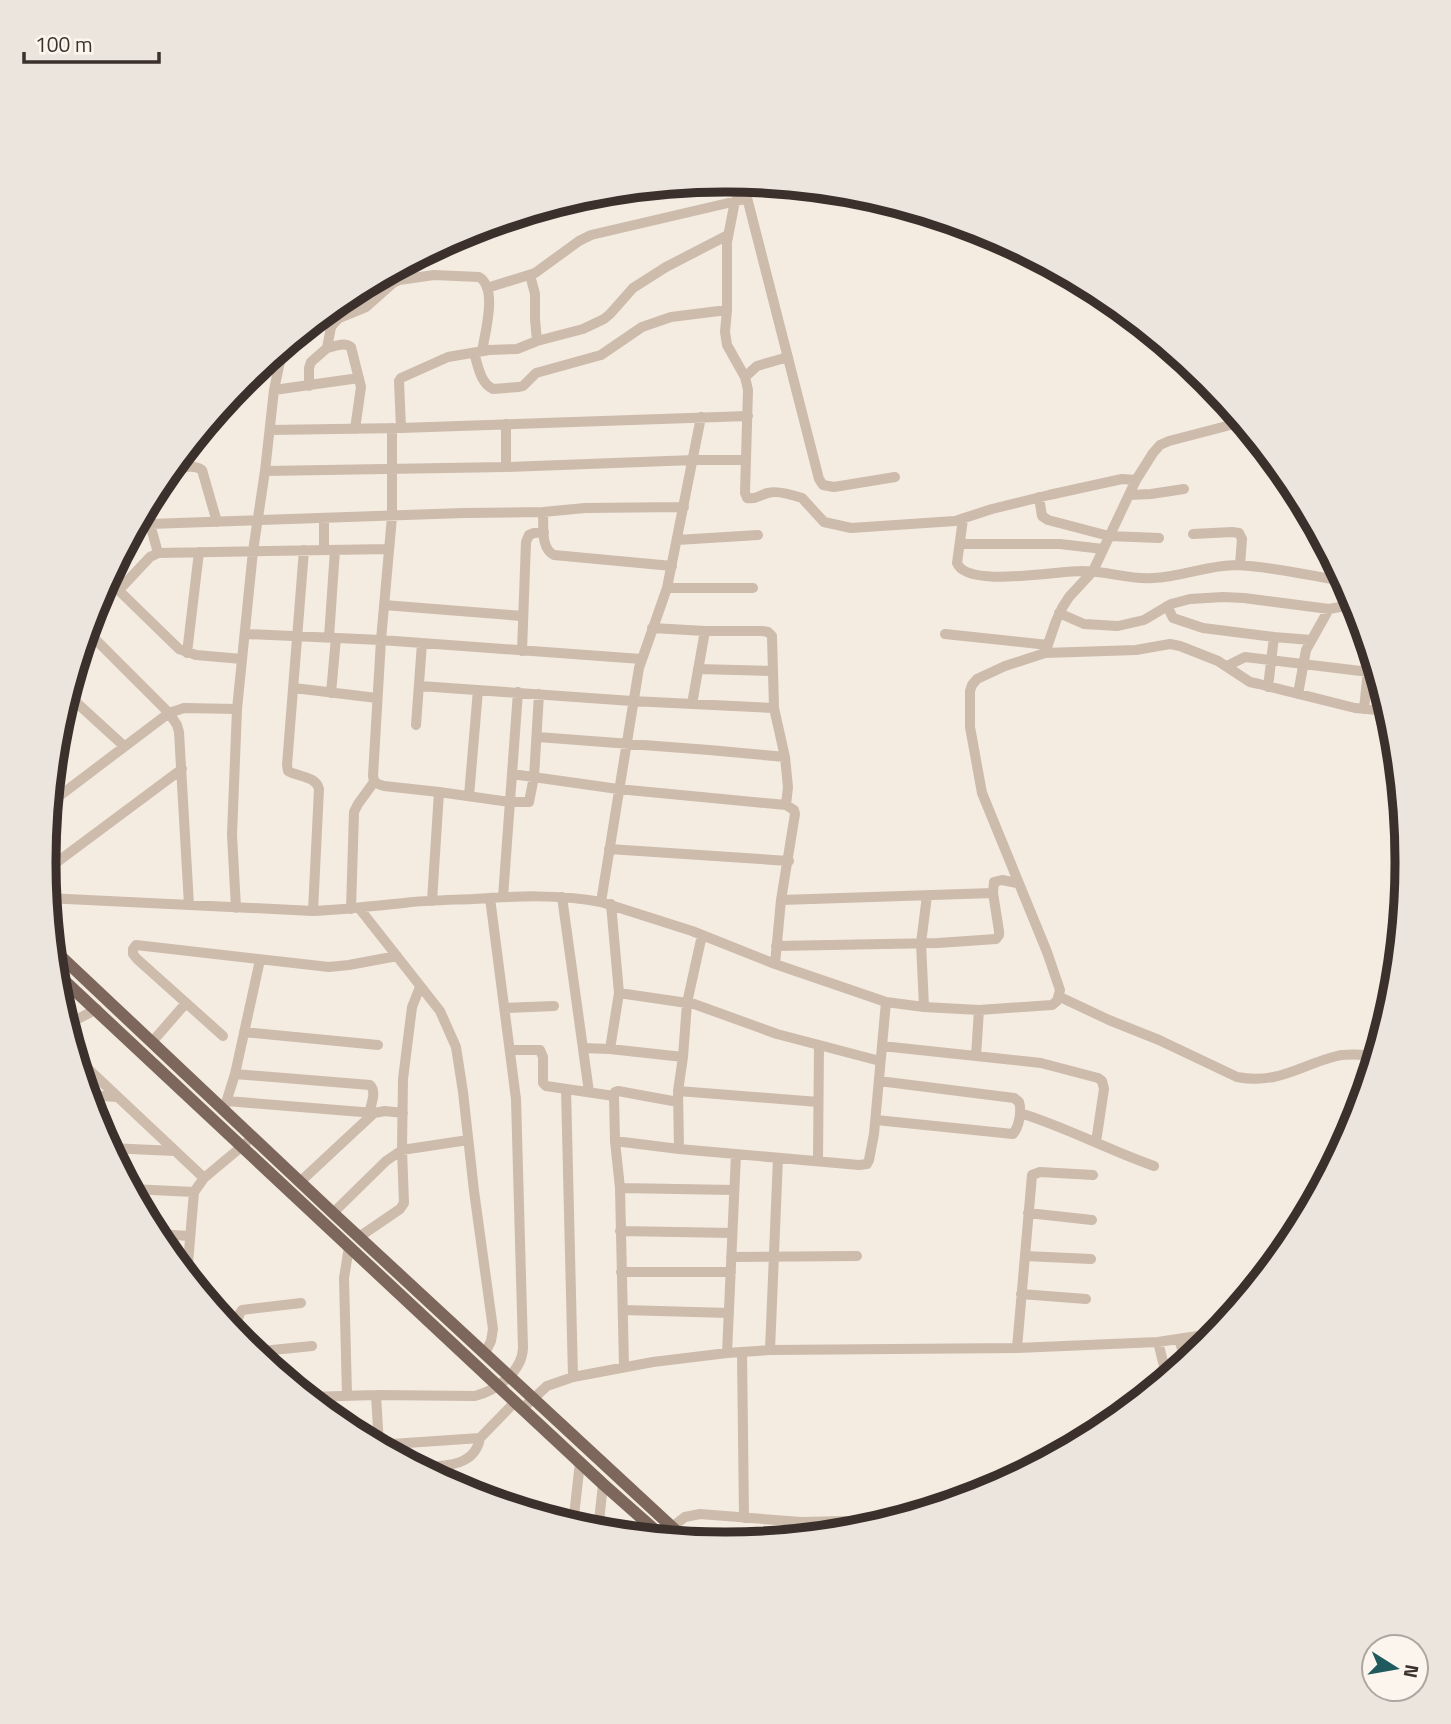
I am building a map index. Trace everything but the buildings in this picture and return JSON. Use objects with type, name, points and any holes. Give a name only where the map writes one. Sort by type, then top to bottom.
[{"type":"main road","points":[[64,959],[152,1042],[225,1105],[253,1136],[333,1213],[534,1398],[654,1526]]},
{"type":"main road","points":[[67,983],[603,1484],[654,1526]]},
{"type":"street","points":[[746,193],[822,485],[834,488],[895,477]]},
{"type":"street","points":[[487,288],[530,275],[591,235],[747,199]]},
{"type":"street","points":[[735,201],[728,235],[725,332],[727,345],[745,377],[748,390],[747,498],[754,499],[774,492],[797,496],[824,522],[851,527],[963,519],[1039,497],[1122,479],[1136,480]]},
{"type":"street","points":[[485,1353],[493,1329],[456,1047],[440,1011],[355,908],[354,812],[374,782],[377,698],[392,517],[392,469],[399,381],[442,359],[478,352],[517,349],[537,341],[583,330],[604,319],[633,288],[666,267],[728,235]]},
{"type":"street","points":[[327,348],[331,327],[339,318],[366,307],[399,280],[441,275],[479,277],[486,283],[489,316],[478,352],[484,381],[493,389],[523,386],[536,373],[601,355],[642,327],[665,319],[727,310]]},
{"type":"street","points":[[530,275],[535,294],[537,341]]},
{"type":"street","points":[[362,300],[366,307]]},
{"type":"street","points":[[309,386],[311,362],[327,348],[348,344],[361,387],[355,429]]},
{"type":"street","points":[[745,377],[757,366],[788,357]]},
{"type":"street","points":[[236,908],[232,835],[237,709],[253,551],[280,363]]},
{"type":"street","points":[[274,390],[359,378]]},
{"type":"street","points":[[270,430],[748,416]]},
{"type":"street","points":[[610,1049],[619,993],[606,903],[609,849],[632,701],[641,659],[667,588],[701,417]]},
{"type":"street","points":[[506,424],[506,467]]},
{"type":"street","points":[[57,898],[313,911],[503,897],[562,897],[606,903],[886,1002],[979,1010],[1052,1005],[1060,996],[1060,990],[979,783],[970,727],[970,691],[977,679],[1046,649],[1059,613],[1069,597],[1093,571],[1136,480],[1160,445],[1232,425]]},
{"type":"street","points":[[265,471],[746,460]]},
{"type":"street","points":[[185,467],[198,467],[202,470],[217,522]]},
{"type":"street","points":[[1129,495],[1184,489]]},
{"type":"street","points":[[1039,497],[1044,518],[1109,536],[1158,538]]},
{"type":"street","points":[[158,553],[149,524],[543,512],[585,508],[684,507]]},
{"type":"street","points":[[543,512],[547,550],[554,555],[672,566]]},
{"type":"street","points":[[324,519],[330,550],[333,638],[331,693]]},
{"type":"street","points":[[963,519],[958,568],[986,576],[1093,571],[1150,579],[1240,565],[1332,579]]},
{"type":"street","points":[[522,650],[527,537],[544,532]]},
{"type":"street","points":[[1193,534],[1239,533],[1242,540],[1240,565]]},
{"type":"street","points":[[677,540],[758,535]]},
{"type":"street","points":[[960,544],[1060,544],[1102,549]]},
{"type":"street","points":[[119,590],[150,557],[158,553],[389,549]]},
{"type":"street","points":[[304,550],[287,765],[288,771],[314,780],[319,789],[313,911]]},
{"type":"street","points":[[187,653],[199,552]]},
{"type":"street","points":[[116,587],[179,649],[187,653],[242,659]]},
{"type":"street","points":[[667,588],[753,588]]},
{"type":"street","points":[[1059,613],[1084,624],[1118,626],[1144,620],[1181,600],[1223,597],[1329,609],[1344,606]]},
{"type":"street","points":[[384,606],[523,616]]},
{"type":"street","points":[[1167,606],[1171,616],[1177,621],[1203,628],[1311,640]]},
{"type":"street","points":[[1298,694],[1311,640],[1329,609]]},
{"type":"street","points":[[652,628],[768,632],[772,636],[774,708],[785,757],[788,787],[786,806]]},
{"type":"street","points":[[692,704],[705,631]]},
{"type":"street","points":[[246,634],[381,640],[641,659]]},
{"type":"street","points":[[945,634],[1046,649],[1136,650],[1170,644],[1227,666],[1251,682],[1355,708],[1377,710]]},
{"type":"street","points":[[1268,687],[1273,637]]},
{"type":"street","points":[[95,639],[169,713],[177,725],[189,905]]},
{"type":"street","points":[[416,725],[422,643]]},
{"type":"street","points":[[1227,666],[1245,657],[1367,671]]},
{"type":"street","points":[[698,669],[773,671]]},
{"type":"street","points":[[1364,709],[1370,683]]},
{"type":"street","points":[[420,686],[774,708]]},
{"type":"street","points":[[293,688],[377,698]]},
{"type":"street","points":[[469,796],[478,690]]},
{"type":"street","points":[[503,897],[518,692]]},
{"type":"street","points":[[374,782],[384,786],[529,802],[534,777],[539,694]]},
{"type":"street","points":[[76,703],[124,746]]},
{"type":"street","points":[[60,796],[169,713],[184,708],[237,709]]},
{"type":"street","points":[[537,737],[785,757]]},
{"type":"street","points":[[56,863],[182,769]]},
{"type":"street","points":[[512,774],[618,789],[786,806],[794,810],[775,964]]},
{"type":"street","points":[[432,901],[439,792]]},
{"type":"street","points":[[609,849],[789,861]]},
{"type":"street","points":[[776,946],[996,939],[999,930],[993,893],[994,882],[997,880],[1017,883]]},
{"type":"street","points":[[781,900],[993,893]]},
{"type":"street","points":[[924,1007],[921,943],[927,896]]},
{"type":"street","points":[[562,897],[589,1092]]},
{"type":"street","points":[[322,1396],[468,1397],[483,1394],[498,1386],[521,1361],[523,1348],[516,1099],[490,898]]},
{"type":"street","points":[[679,1149],[678,1096],[688,1003],[702,935]]},
{"type":"street","points":[[223,1036],[136,959],[133,949],[136,945],[339,967],[397,956]]},
{"type":"street","points":[[260,960],[235,1074],[225,1105],[403,1113]]},
{"type":"street","points":[[359,1237],[400,1209],[404,1203],[403,1079],[412,1007],[421,987]]},
{"type":"street","points":[[619,993],[688,1003],[777,1034],[880,1061]]},
{"type":"street","points":[[1060,996],[1237,1077],[1261,1079],[1285,1074],[1336,1056],[1366,1055]]},
{"type":"street","points":[[615,1141],[679,1149],[867,1164],[870,1160],[876,1120],[886,1002]]},
{"type":"street","points":[[152,1042],[186,1003]]},
{"type":"street","points":[[505,1008],[554,1006]]},
{"type":"street","points":[[75,1020],[97,1009]]},
{"type":"street","points":[[976,1056],[979,1010]]},
{"type":"street","points":[[244,1032],[378,1045]]},
{"type":"street","points":[[818,1161],[820,1045]]},
{"type":"street","points":[[883,1046],[1041,1063],[1098,1078],[1104,1089],[1096,1142]]},
{"type":"street","points":[[583,1048],[683,1057]]},
{"type":"street","points":[[510,1050],[540,1050],[543,1057],[543,1083],[550,1087],[614,1096]]},
{"type":"street","points":[[90,1071],[204,1178]]},
{"type":"street","points":[[235,1074],[370,1085],[373,1088],[371,1113],[301,1181]]},
{"type":"street","points":[[876,1120],[1013,1134],[1020,1113],[1019,1102],[1014,1098],[878,1081]]},
{"type":"street","points":[[566,1089],[573,1377]]},
{"type":"street","points":[[624,1367],[615,1092],[818,1102]]},
{"type":"street","points":[[99,1096],[117,1097]]},
{"type":"street","points":[[1020,1113],[1154,1167]]},
{"type":"street","points":[[188,1261],[194,1192],[204,1178],[253,1136]]},
{"type":"street","points":[[333,1213],[386,1161],[402,1150],[468,1140]]},
{"type":"street","points":[[121,1149],[175,1151]]},
{"type":"street","points":[[727,1353],[736,1154]]},
{"type":"street","points":[[770,1350],[778,1158]]},
{"type":"street","points":[[1017,1348],[1032,1175],[1035,1172],[1093,1175]]},
{"type":"street","points":[[620,1188],[734,1190]]},
{"type":"street","points":[[142,1190],[194,1192]]},
{"type":"street","points":[[1028,1213],[1092,1220]]},
{"type":"street","points":[[620,1231],[733,1233]]},
{"type":"street","points":[[170,1235],[190,1236]]},
{"type":"street","points":[[347,1395],[344,1278],[349,1247]]},
{"type":"street","points":[[731,1257],[857,1256]]},
{"type":"street","points":[[1025,1256],[1091,1259]]},
{"type":"street","points":[[621,1272],[731,1272]]},
{"type":"street","points":[[1021,1294],[1086,1299]]},
{"type":"street","points":[[238,1320],[242,1310],[301,1303]]},
{"type":"street","points":[[622,1310],[729,1313]]},
{"type":"street","points":[[396,1445],[480,1438],[554,1382],[653,1362],[770,1350],[1017,1348],[1158,1342],[1198,1336]]},
{"type":"street","points":[[1179,1339],[1182,1350]]},
{"type":"street","points":[[1158,1342],[1164,1367]]},
{"type":"street","points":[[268,1350],[312,1346]]},
{"type":"street","points":[[742,1352],[744,1518]]},
{"type":"street","points":[[376,1395],[378,1434]]},
{"type":"street","points":[[437,1466],[462,1463],[477,1449],[480,1438]]},
{"type":"street","points":[[574,1514],[580,1462]]},
{"type":"street","points":[[599,1520],[603,1484]]},
{"type":"street","points":[[671,1529],[685,1517],[692,1515],[801,1522],[843,1521]]},
{"type":"street","points":[[801,1522],[801,1527]]}]
